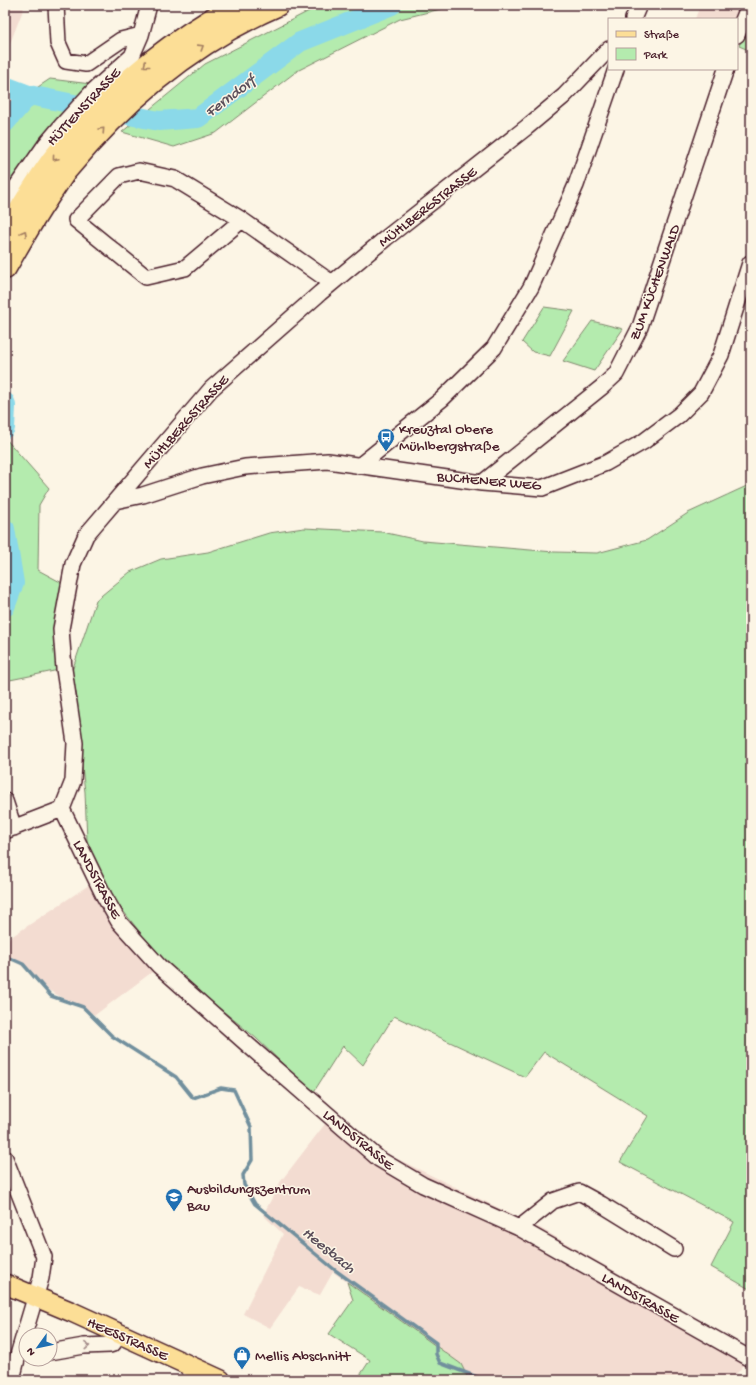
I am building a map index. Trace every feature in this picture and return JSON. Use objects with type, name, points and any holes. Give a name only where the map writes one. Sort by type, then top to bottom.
[{"type":"highway","points":[[5,236],[52,161],[91,117],[134,75],[170,46],[211,19],[237,5]]},
{"type":"highway","points":[[5,268],[28,226],[66,171],[113,119],[143,90],[180,60],[222,34],[277,5]]},
{"type":"main road","name":"HEESSTRASSE","points":[[5,1284],[120,1334],[191,1374],[221,1380]]},
{"type":"street","points":[[56,5],[58,43],[66,61],[86,64],[122,40],[141,35]]},
{"type":"street","name":"HÜTTENSTRASSE","points":[[5,203],[46,144],[62,125],[93,91],[132,56],[141,35],[149,5]]},
{"type":"street","points":[[633,18],[639,5]]},
{"type":"street","points":[[738,32],[749,5]]},
{"type":"street","name":"MÜHLBERGSTRASSE","points":[[62,809],[73,781],[75,743],[64,669],[61,629],[73,564],[86,535],[211,389],[332,283],[564,96],[608,51]]},
{"type":"street","points":[[359,466],[442,399],[494,348],[531,287],[576,185],[616,70]]},
{"type":"street","name":"ZUM KÜCHENWALD","points":[[482,483],[602,387],[616,374],[640,327],[726,70]]},
{"type":"street","points":[[242,220],[185,268],[146,277],[76,220],[119,176],[139,171],[175,179],[242,220],[332,283]]},
{"type":"street","name":"BUCHENER WEG","points":[[115,501],[143,495],[202,476],[245,467],[328,461],[482,483],[542,488],[606,463],[643,442],[679,415],[701,393],[721,355],[750,263]]},
{"type":"street","points":[[5,801],[10,829],[62,809]]},
{"type":"street","name":"LANDSTRASSE","points":[[62,809],[104,896],[119,922],[159,966],[379,1159],[424,1185],[519,1228],[751,1359]]},
{"type":"street","points":[[5,1158],[44,1257],[41,1278],[34,1297],[28,1327]]},
{"type":"street","points":[[519,1228],[553,1201],[579,1192],[674,1249]]},
{"type":"street","points":[[58,1351],[84,1346],[110,1345],[113,1344],[120,1334]]},
{"type":"street","points":[[12,1380],[18,1365]]},
{"type":"shaded area","points":[[5,5],[25,5],[5,56]]},
{"type":"shaded area","points":[[700,5],[743,5],[737,18],[695,18]]},
{"type":"shaded area","points":[[5,91],[23,97],[5,115]]},
{"type":"shaded area","points":[[98,879],[164,963],[95,1015],[50,991],[5,951],[5,941]]},
{"type":"shaded area","points":[[335,1111],[387,1154],[540,1228],[751,1350],[751,1357],[731,1380],[469,1380],[461,1364],[333,1272],[320,1295],[299,1287],[270,1328],[243,1314],[283,1234],[263,1215],[281,1181]]},
{"type":"green space","points":[[325,5],[485,5],[449,7],[400,19],[297,71],[216,133],[174,147],[122,132],[205,64],[313,9]]},
{"type":"green space","points":[[751,15],[751,51],[739,46]]},
{"type":"green space","points":[[50,79],[91,84],[5,202],[5,115],[23,97]]},
{"type":"green space","points":[[544,307],[574,311],[550,356],[533,352],[522,342]]},
{"type":"green space","points":[[592,321],[623,329],[594,371],[563,361]]},
{"type":"green space","points":[[5,438],[49,488],[39,505],[38,570],[64,584],[59,670],[5,681]]},
{"type":"green space","points":[[751,484],[751,1290],[711,1267],[734,1222],[620,1162],[648,1116],[544,1052],[525,1077],[394,1016],[363,1065],[343,1046],[313,1093],[256,1038],[164,963],[98,879],[87,841],[85,792],[71,674],[96,600],[130,572],[161,559],[208,552],[269,533],[304,528],[382,532],[423,541],[554,552],[597,553],[647,540],[688,513]]},
{"type":"green space","points":[[347,1282],[461,1364],[469,1380],[357,1380],[370,1360],[329,1334],[353,1300]]},
{"type":"waterway","name":"Ferndorf","points":[[5,86],[29,95],[159,121],[198,118],[300,42],[392,5]]},
{"type":"waterway","points":[[5,123],[29,95]]},
{"type":"waterway","points":[[5,402],[5,428]]},
{"type":"waterway","points":[[5,529],[14,583],[5,607]]},
{"type":"waterway","name":"Heesbach","points":[[5,956],[23,964],[51,996],[83,1007],[112,1036],[176,1077],[193,1098],[221,1088],[234,1090],[251,1127],[252,1160],[243,1175],[244,1185],[255,1204],[335,1270],[436,1343],[436,1354],[440,1363],[477,1377],[477,1380]]},
{"type":"place","name":"Kreuztal Obere Mühlbergstraße","points":[[386,452]]},
{"type":"place","name":"Ausbildungszentrum Bau","points":[[174,1212]]},
{"type":"place","name":"Mellis Abschnitt","points":[[242,1370]]}]
